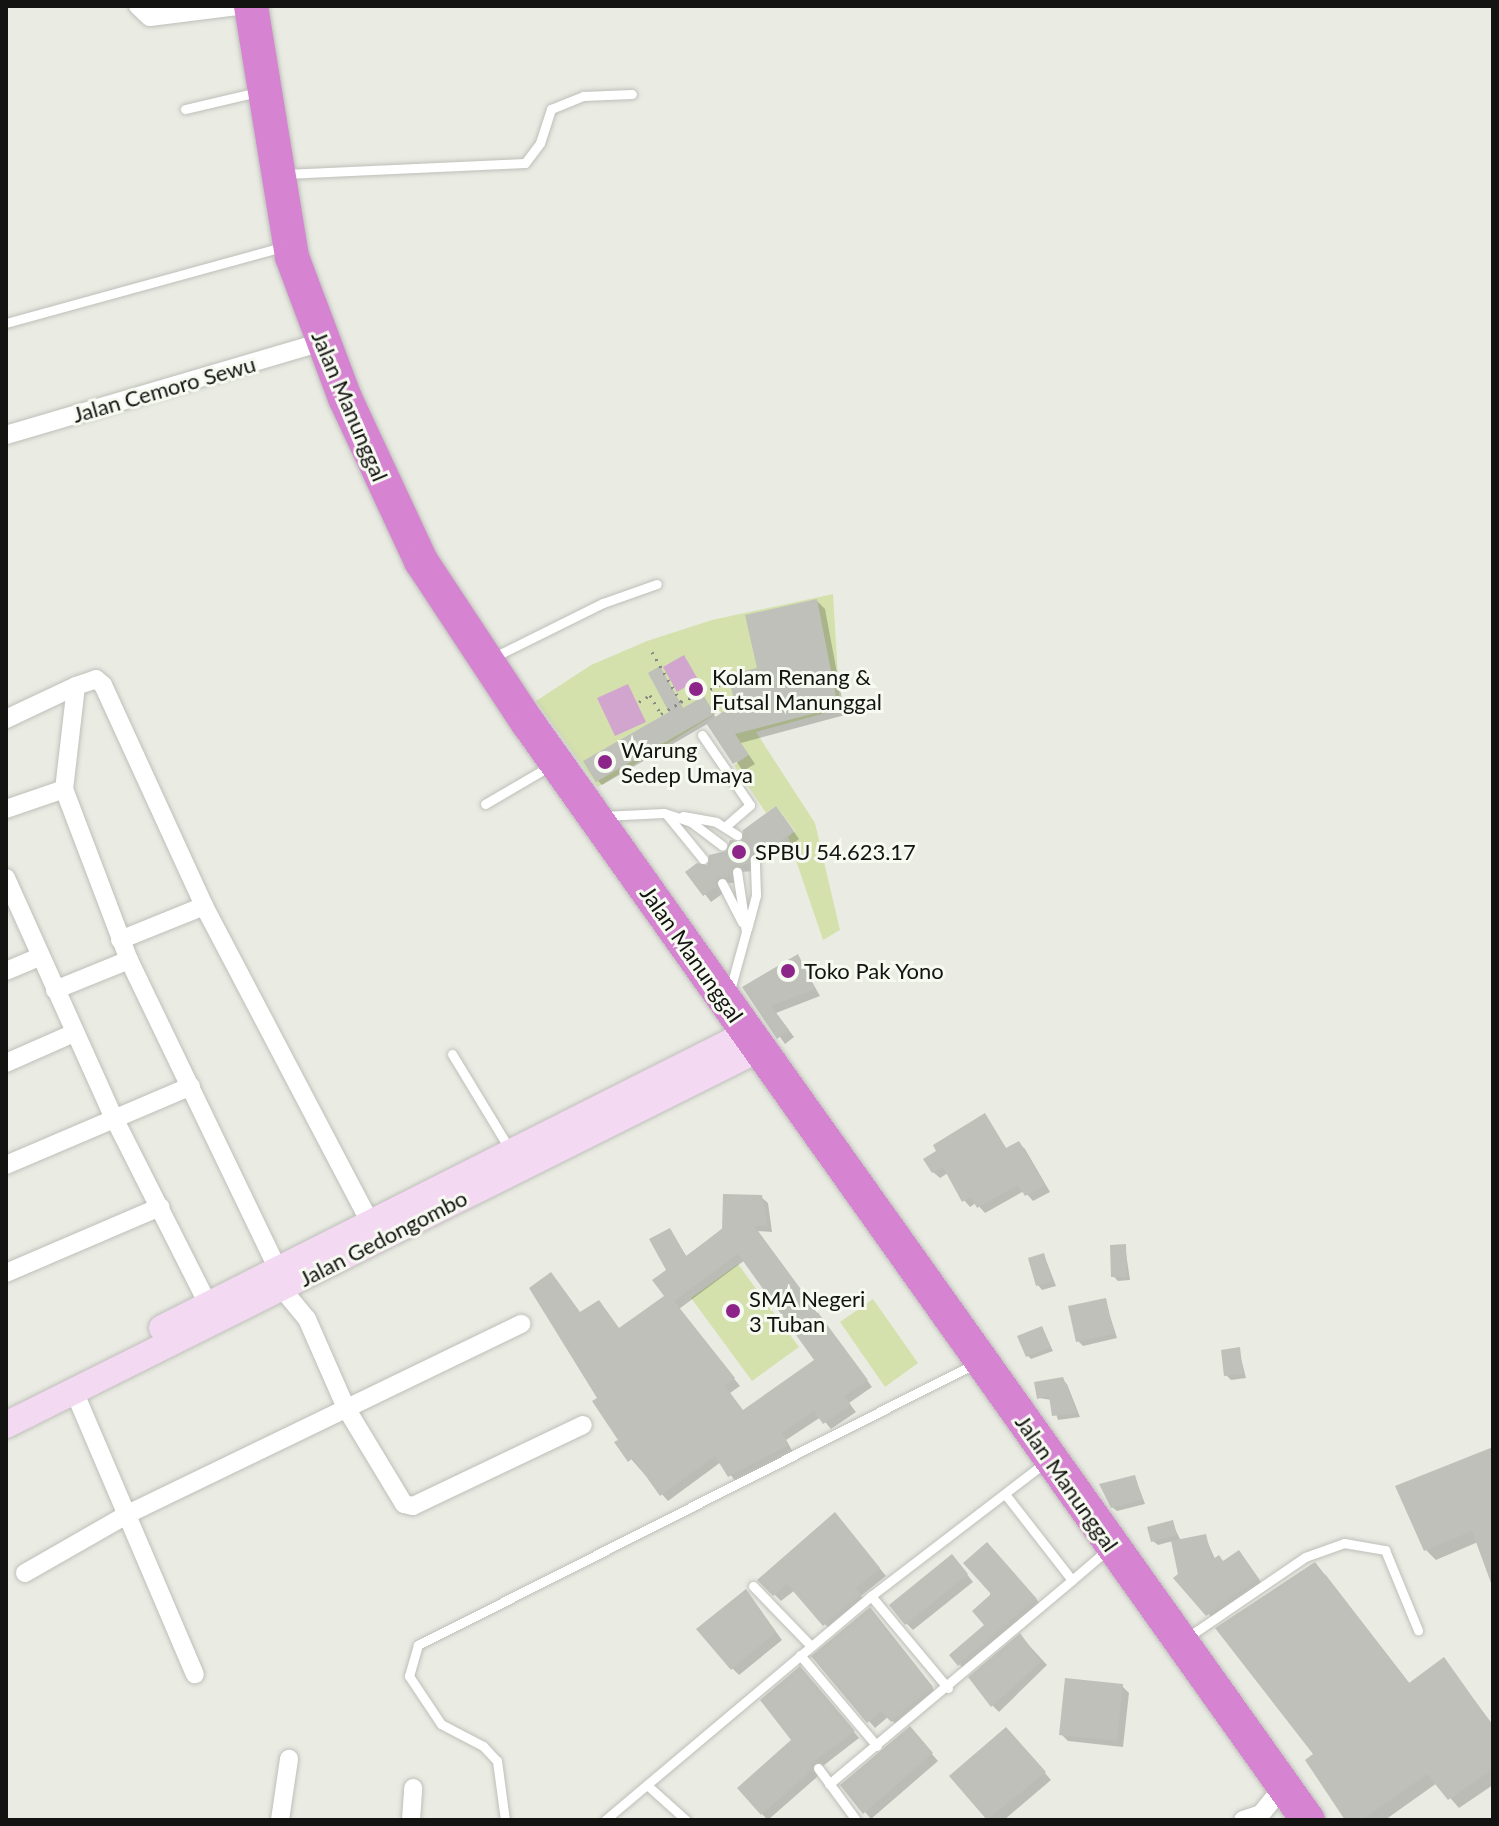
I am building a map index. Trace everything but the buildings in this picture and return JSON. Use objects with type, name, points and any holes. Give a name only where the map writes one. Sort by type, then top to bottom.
[{"type":"highway","name":"Jalan Manunggal","points":[[251,6],[290,245],[322,342],[403,528],[485,661],[1308,1820]]},
{"type":"street","points":[[138,6],[150,17],[237,6]]},
{"type":"street","name":"Jalan Cemoro Sewu","points":[[6,435],[322,342]]},
{"type":"street","points":[[6,719],[76,686],[96,679],[103,685],[204,906],[370,1222]]},
{"type":"street","points":[[76,686],[64,789],[120,940],[191,1086],[276,1277],[307,1319],[346,1408],[396,1495],[413,1506],[583,1425]]},
{"type":"street","points":[[6,809],[64,789]]},
{"type":"street","points":[[7,881],[115,1120],[208,1304]]},
{"type":"street","points":[[120,940],[204,906]]},
{"type":"street","points":[[6,971],[39,957]]},
{"type":"street","points":[[55,990],[129,960]]},
{"type":"street","points":[[6,1063],[74,1033]]},
{"type":"street","name":"Jalan Gedongombo","points":[[6,1425],[74,1391],[370,1222],[511,1151],[753,1041]]},
{"type":"street","name":"Jalan Gedongombo","points":[[6,1408],[208,1304],[276,1277],[753,1041]]},
{"type":"street","points":[[6,1165],[191,1086]]},
{"type":"street","points":[[6,1273],[160,1207]]},
{"type":"street","points":[[25,1573],[128,1514],[521,1324]]},
{"type":"street","points":[[74,1391],[195,1674]]},
{"type":"street","points":[[280,1820],[289,1759]]},
{"type":"street","points":[[1243,1820],[1261,1814],[1284,1786]]},
{"type":"street","points":[[411,1820],[413,1788]]},
{"type":"lane","points":[[185,109],[265,91]]},
{"type":"lane","points":[[278,174],[525,163],[540,143],[551,109],[583,96],[632,94]]},
{"type":"lane","points":[[6,323],[290,245]]},
{"type":"lane","points":[[485,661],[603,603],[657,584]]},
{"type":"lane","points":[[702,735],[750,805],[725,827]]},
{"type":"lane","points":[[485,804],[556,762]]},
{"type":"lane","points":[[664,813],[691,822],[722,845]]},
{"type":"lane","points":[[664,813],[703,859]]},
{"type":"lane","points":[[595,818],[664,813],[725,827],[737,835]]},
{"type":"lane","points":[[728,1005],[756,895],[755,859]]},
{"type":"lane","points":[[737,872],[746,932]]},
{"type":"lane","points":[[722,883],[746,932]]},
{"type":"lane","points":[[452,1054],[511,1151]]},
{"type":"lane","points":[[505,1820],[497,1761],[483,1746],[441,1724],[409,1676],[418,1645],[980,1361]]},
{"type":"lane","points":[[605,1820],[871,1596],[1050,1459]]},
{"type":"lane","points":[[1005,1494],[1072,1580]]},
{"type":"lane","points":[[1181,1643],[1305,1557],[1344,1543],[1385,1550],[1418,1630]]},
{"type":"lane","points":[[829,1784],[948,1688],[1112,1546]]},
{"type":"lane","points":[[753,1586],[811,1646]]},
{"type":"lane","points":[[871,1596],[948,1688]]},
{"type":"lane","points":[[800,1655],[877,1746]]},
{"type":"lane","points":[[818,1768],[853,1817],[838,1820]]},
{"type":"lane","points":[[647,1785],[686,1820]]},
{"type":"path","points":[[652,652],[681,702]]},
{"type":"path","points":[[639,702],[650,695],[661,714],[729,681]]},
{"type":"green space","name":"Kolam Renang & Futsal Manunggal","points":[[833,594],[840,709],[756,732],[815,823],[840,930],[823,940],[788,837],[795,831],[776,806],[766,813],[734,765],[749,755],[720,711],[598,787],[536,701],[591,665],[647,641],[712,620]]},
{"type":"green space","points":[[738,1264],[799,1347],[752,1381],[691,1298]]},
{"type":"green space","points":[[873,1299],[918,1363],[885,1387],[840,1322]]},
{"type":"shaded area","points":[[684,655],[704,690],[693,696],[687,686],[677,692],[663,667]]},
{"type":"shaded area","points":[[628,684],[646,722],[615,736],[597,698]]},
{"type":"place","name":"Kolam Renang & Futsal Manunggal","points":[[696,689]]},
{"type":"place","name":"Warung Sedep Umaya","points":[[605,762]]},
{"type":"place","name":"SPBU 54.623.17","points":[[739,852]]},
{"type":"place","name":"Toko Pak Yono","points":[[788,971]]},
{"type":"place","name":"SMA Negeri 3 Tuban","points":[[733,1311]]}]
